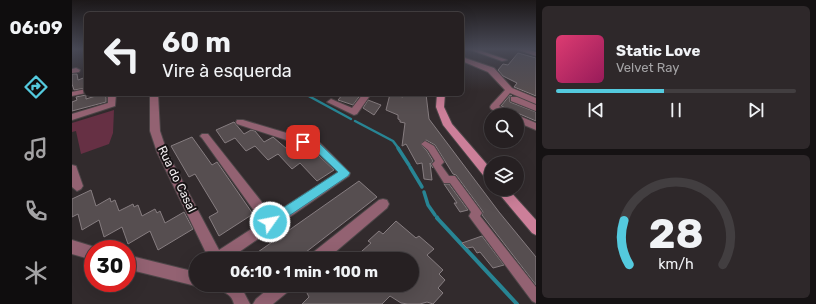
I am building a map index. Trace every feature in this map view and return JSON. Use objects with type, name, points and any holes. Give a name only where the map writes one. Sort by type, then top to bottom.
[{"type":"main road","points":[[441,96],[440,107],[448,125],[484,169]]},
{"type":"main road","points":[[507,196],[536,229]]},
{"type":"street","points":[[471,63],[491,70],[507,93],[536,108]]},
{"type":"street","points":[[72,94],[84,91]]},
{"type":"street","points":[[507,93],[536,100]]},
{"type":"street","points":[[496,108],[494,107],[507,93]]},
{"type":"street","points":[[72,117],[112,104],[112,96]]},
{"type":"street","name":"Rua do Casal","points":[[154,96],[155,131],[162,152],[213,252]]},
{"type":"street","points":[[331,102],[354,112],[366,96]]},
{"type":"street","points":[[524,121],[536,127]]},
{"type":"street","points":[[227,252],[345,173],[317,146],[240,122]]},
{"type":"street","points":[[205,136],[270,222]]},
{"type":"street","points":[[425,144],[431,148],[440,162],[436,164],[447,180],[452,179],[477,214],[474,216],[536,297]]},
{"type":"street","points":[[72,168],[76,186]]},
{"type":"street","points":[[325,252],[383,204]]},
{"type":"street","points":[[72,247],[84,250]]},
{"type":"street","points":[[136,264],[189,276]]},
{"type":"street","points":[[237,292],[242,304]]},
{"type":"street","points":[[261,304],[276,292]]},
{"type":"shaded area","points":[[114,110],[113,133],[109,144],[81,154],[76,131],[72,132],[72,123]]},
{"type":"building","points":[[510,63],[536,63],[536,96],[514,87],[517,83],[503,76],[498,70],[503,64],[508,65]]},
{"type":"building","points":[[72,74],[77,74],[78,80],[84,78],[84,88],[74,90],[72,84]]},
{"type":"building","points":[[84,95],[86,96],[86,99],[96,96],[106,96],[106,102],[72,111],[72,102],[77,100],[76,97]]},
{"type":"building","points":[[510,95],[512,96],[510,97],[510,102],[536,112],[536,121],[524,116],[524,108],[506,108],[501,106]]},
{"type":"building","points":[[341,96],[360,96],[353,105],[338,100]]},
{"type":"building","points":[[390,96],[426,96],[429,119],[484,192],[484,196],[487,196],[536,257],[536,285],[482,215],[483,212],[481,209],[456,175],[453,174],[435,145],[426,140],[420,144],[427,151],[433,161],[431,164],[433,168],[430,163],[432,180],[424,179],[422,163],[417,164],[406,144],[402,146],[405,123],[400,122],[398,115],[386,110]]},
{"type":"building","points":[[368,100],[381,105],[374,115],[363,108]]},
{"type":"building","points":[[234,122],[244,134],[251,130],[255,131],[264,142],[273,137],[287,149],[295,145],[310,158],[317,154],[334,170],[317,181],[300,163],[292,169],[278,154],[268,160],[255,146],[246,151],[235,138],[225,143],[216,130]]},
{"type":"building","points":[[192,137],[212,165],[217,162],[253,214],[219,236],[209,217],[218,212],[195,174],[189,177],[171,146]]},
{"type":"building","points":[[359,181],[377,197],[306,252],[258,252]]},
{"type":"building","points":[[444,184],[449,184],[468,210],[460,212],[454,203],[457,203]]},
{"type":"building","points":[[91,190],[96,206],[110,198],[111,202],[115,200],[119,211],[133,204],[134,207],[138,205],[142,216],[155,209],[157,213],[160,211],[165,223],[184,212],[193,229],[158,250],[150,231],[135,240],[127,240],[122,227],[104,237],[99,220],[82,230],[78,214],[72,217],[72,199]]},
{"type":"building","points":[[396,221],[416,238],[419,236],[434,249],[427,255],[443,270],[439,274],[445,280],[438,288],[443,293],[433,304],[427,302],[420,304],[401,303],[390,296],[382,304],[302,304],[309,297],[307,293],[308,292],[419,292],[419,252],[361,252],[371,243],[368,241],[379,231],[383,234]]},
{"type":"building","points":[[482,236],[504,265],[493,268],[480,252],[477,253],[473,247],[467,248],[462,243]]},
{"type":"waterway","points":[[309,96],[351,119]]},
{"type":"waterway","points":[[355,121],[393,141],[399,149]]},
{"type":"waterway","points":[[398,148],[409,165]]},
{"type":"waterway","points":[[410,167],[422,187]]},
{"type":"waterway","points":[[424,192],[428,205],[435,215]]},
{"type":"waterway","points":[[437,218],[517,304]]},
{"type":"route","points":[[270,222],[345,173],[317,146],[303,142]]}]
